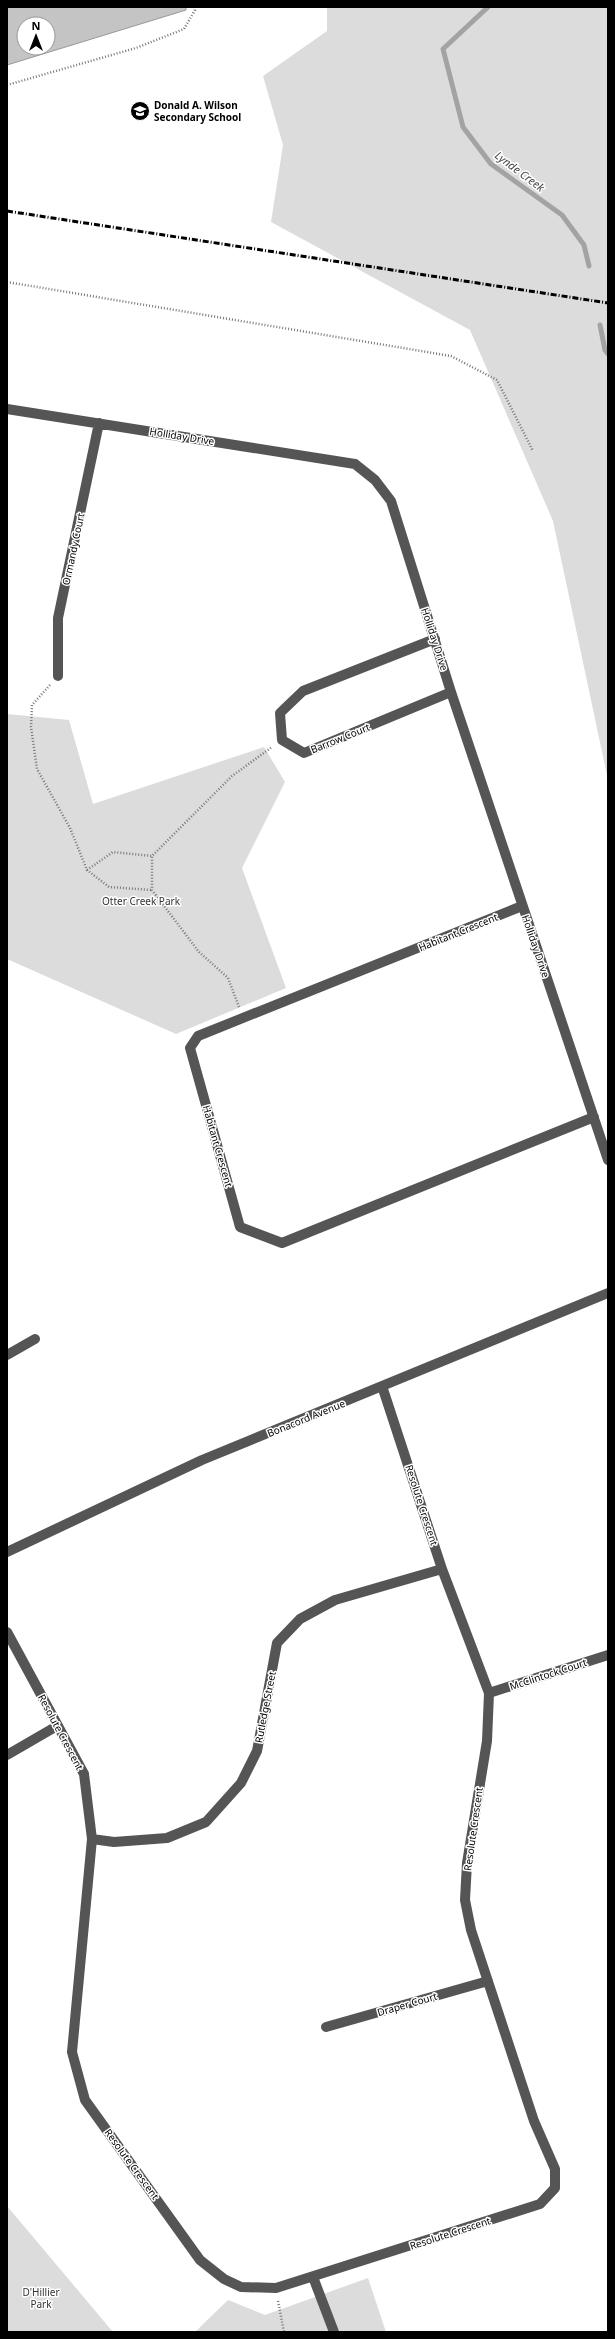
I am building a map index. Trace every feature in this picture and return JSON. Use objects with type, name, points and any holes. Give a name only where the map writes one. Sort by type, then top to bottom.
[{"type":"street","name":"Holliday Drive","points":[[7,409],[355,464],[376,480],[391,501],[451,692],[608,1160]]},
{"type":"street","name":"Ormandy Court","points":[[58,676],[58,618],[99,423]]},
{"type":"street","points":[[282,740],[280,712],[303,691],[435,639]]},
{"type":"street","name":"Barrow Court","points":[[282,740],[304,753],[451,692]]},
{"type":"street","name":"Habitant Crescent","points":[[522,906],[198,1036],[190,1048],[240,1228],[282,1243],[594,1117]]},
{"type":"street","name":"Bonacord Avenue","points":[[7,1552],[202,1460],[608,1293]]},
{"type":"street","points":[[7,1355],[35,1339]]},
{"type":"street","name":"Resolute Crescent","points":[[7,1632],[84,1774],[92,1839],[72,2052],[85,2100],[200,2260],[224,2279],[241,2287],[276,2288],[540,2204],[555,2188],[555,2168],[534,2121],[472,1930],[465,1900],[466,1862],[486,1741],[489,1693],[442,1569],[382,1386]]},
{"type":"street","name":"Rutledge Street","points":[[92,1839],[114,1842],[167,1838],[206,1822],[241,1783],[257,1751],[277,1643],[300,1619],[335,1600],[442,1569]]},
{"type":"street","name":"McClintock Court","points":[[489,1693],[608,1655]]},
{"type":"street","points":[[7,1755],[57,1726]]},
{"type":"street","name":"Draper Court","points":[[326,2027],[488,1981]]},
{"type":"street","points":[[313,2277],[334,2332]]},
{"type":"path","points":[[7,85],[136,48],[184,29],[195,10],[194,7]]},
{"type":"path","points":[[7,282],[451,356],[497,380],[533,451]]},
{"type":"path","points":[[58,676],[32,705],[31,727],[37,769],[70,828],[87,870],[109,887],[152,890]]},
{"type":"path","points":[[244,1018],[228,978],[199,952],[152,890],[152,856],[232,776],[282,740]]},
{"type":"path","points":[[87,870],[112,852],[152,856]]},
{"type":"path","points":[[276,2288],[284,2332]]},
{"type":"green space","points":[[327,7],[608,7],[608,780],[553,521],[470,330],[271,222],[283,145],[263,76],[327,31]]},
{"type":"green space","name":"Otter Creek Park","points":[[7,714],[69,720],[93,804],[264,747],[285,782],[242,868],[286,988],[176,1034],[7,959]]},
{"type":"green space","name":"D'Hillier Park","points":[[7,2206],[113,2332],[7,2332]]},
{"type":"green space","points":[[368,2278],[386,2332],[195,2332],[228,2300],[265,2315]]},
{"type":"building","points":[[7,7],[186,7],[186,10],[56,50],[56,16],[16,16],[16,56],[36,56],[7,65]]},
{"type":"waterway","name":"Lynde Creek","points":[[488,7],[443,49],[463,127],[491,164],[562,215],[584,245],[589,266]]},
{"type":"waterway","name":"Lynde Creek","points":[[600,325],[605,350],[608,354]]},
{"type":"railway","points":[[7,211],[608,303]]},
{"type":"place","name":"Donald A. Wilson Secondary School","points":[[140,111]]}]
